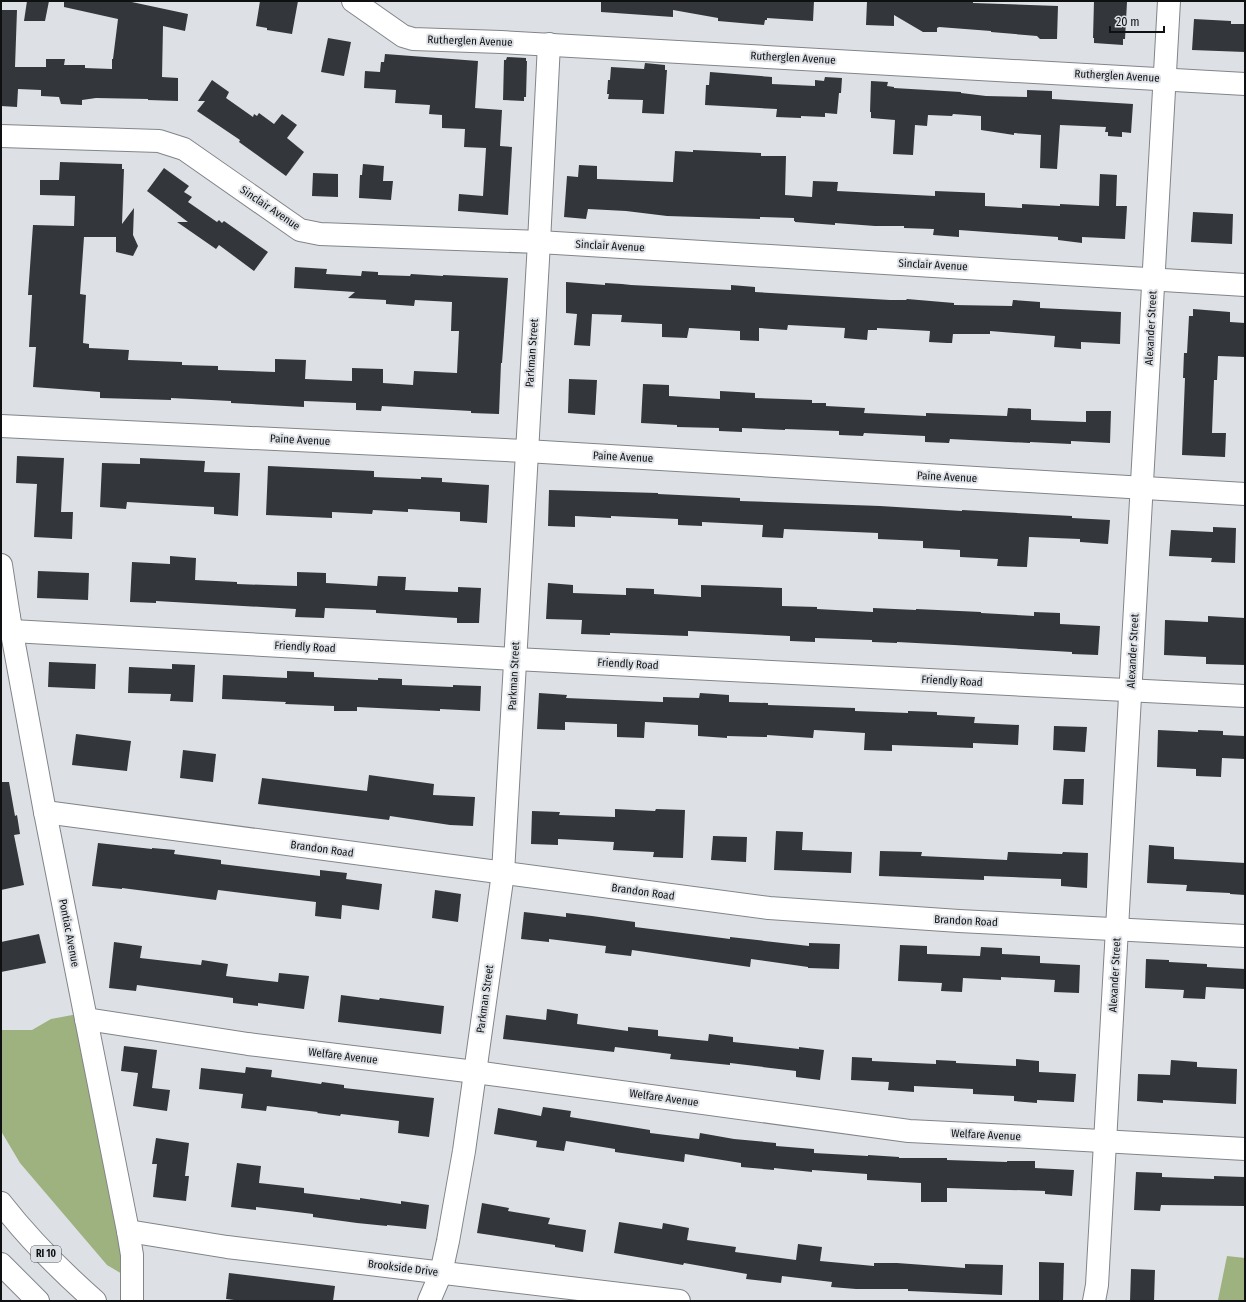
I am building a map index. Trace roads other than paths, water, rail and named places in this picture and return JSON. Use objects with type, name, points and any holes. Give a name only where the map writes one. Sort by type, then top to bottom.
[{"type":"main road","name":"Rutherglen Avenue","points":[[353,1],[403,36],[414,38],[549,44],[1245,84]]},
{"type":"main road","name":"Alexander Street","points":[[1094,1301],[1097,1285],[1106,1141],[1169,1]]},
{"type":"main road","name":"Parkman Street","points":[[429,1301],[441,1273],[458,1188],[503,873],[549,44]]},
{"type":"main road","name":"Sinclair Avenue","points":[[1,136],[159,140],[184,149],[300,230],[320,234],[539,242],[1245,285]]},
{"type":"main road","name":"Paine Avenue","points":[[1,426],[526,451],[1245,494]]},
{"type":"main road","name":"Pontiac Avenue","points":[[1,565],[7,619],[128,1231],[132,1255],[132,1301]]},
{"type":"main road","name":"Friendly Road","points":[[7,619],[515,659],[1245,696]]},
{"type":"main road","name":"Brandon Road","points":[[45,812],[769,908],[1118,930],[1245,936]]},
{"type":"main road","name":"Welfare Avenue","points":[[86,1019],[248,1044],[475,1072],[909,1131],[1245,1149]]},
{"type":"main road","name":"RI 10","points":[[1,1203],[51,1260],[95,1301]]},
{"type":"main road","name":"Brookside Drive","points":[[128,1231],[227,1247],[679,1301]]},
{"type":"main road","points":[[1,1264],[38,1301]]}]
